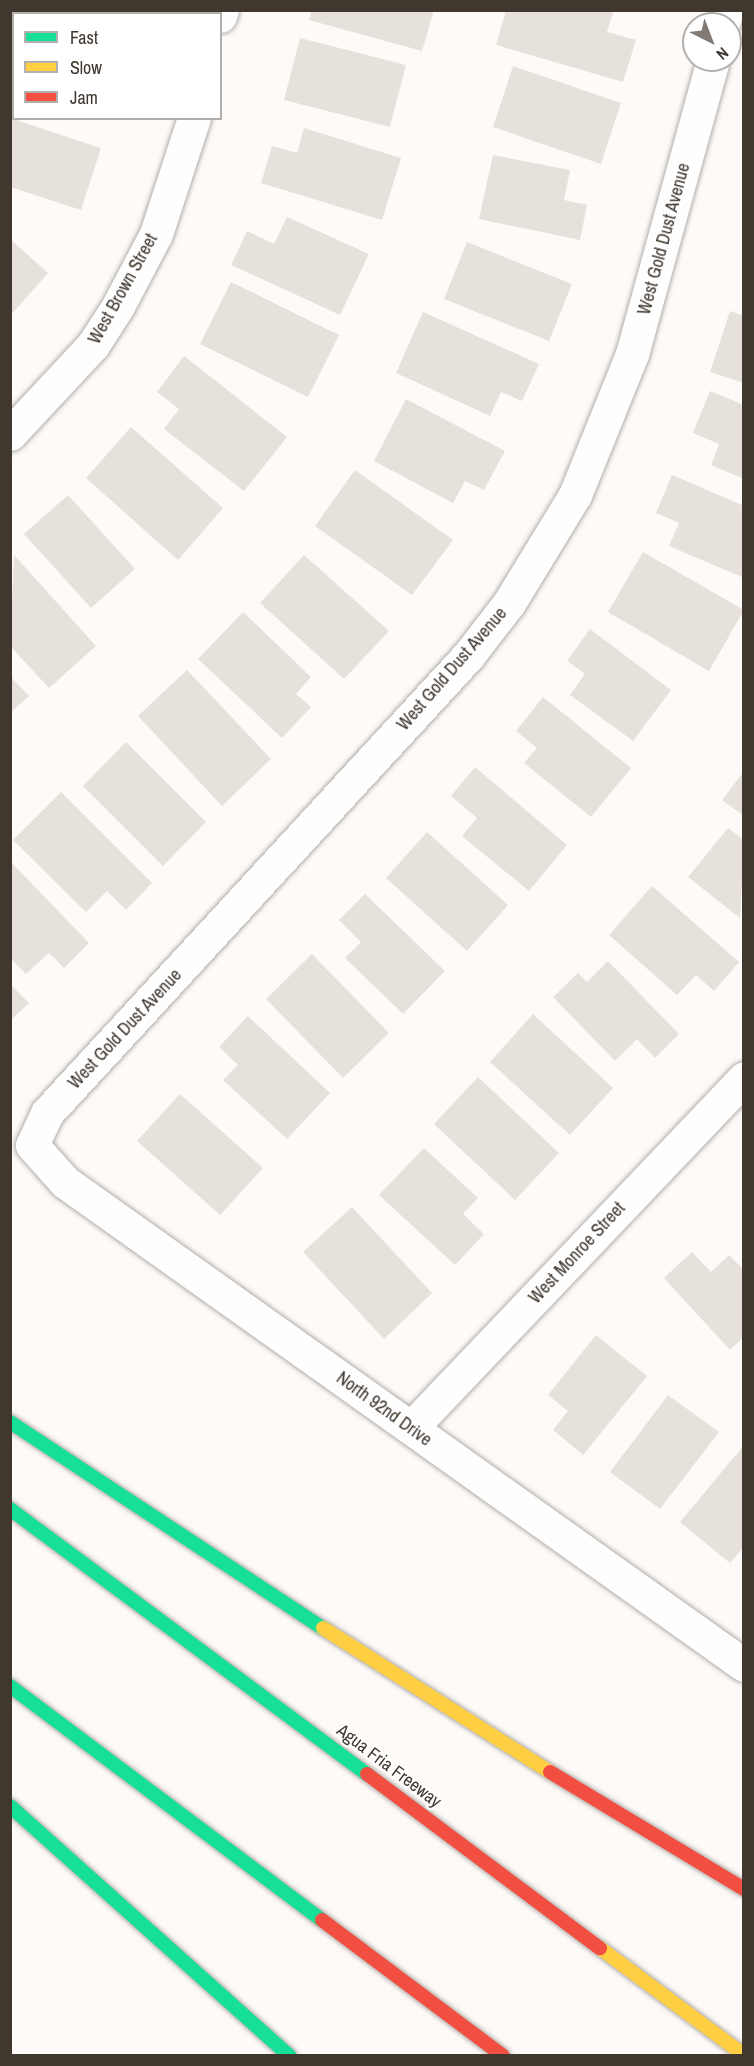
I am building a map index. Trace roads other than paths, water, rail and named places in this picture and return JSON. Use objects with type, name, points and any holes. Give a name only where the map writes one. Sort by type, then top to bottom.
[{"type":"highway","points":[[10,1422],[470,1724],[744,1889]]},
{"type":"highway","name":"Agua Fria Freeway","points":[[10,1509],[744,2055]]},
{"type":"highway","points":[[10,1686],[503,2055]]},
{"type":"highway","points":[[10,1806],[290,2055]]},
{"type":"street","name":"West Gold Dust Avenue","points":[[32,1145],[47,1113],[468,656],[509,603],[575,495],[632,354],[710,72]]},
{"type":"street","name":"West Brown Street","points":[[10,434],[93,345],[118,306],[156,234],[193,120]]},
{"type":"street","name":"West Monroe Street","points":[[411,1428],[744,1078]]},
{"type":"street","name":"North 92nd Drive","points":[[32,1145],[64,1182],[744,1665]]}]
